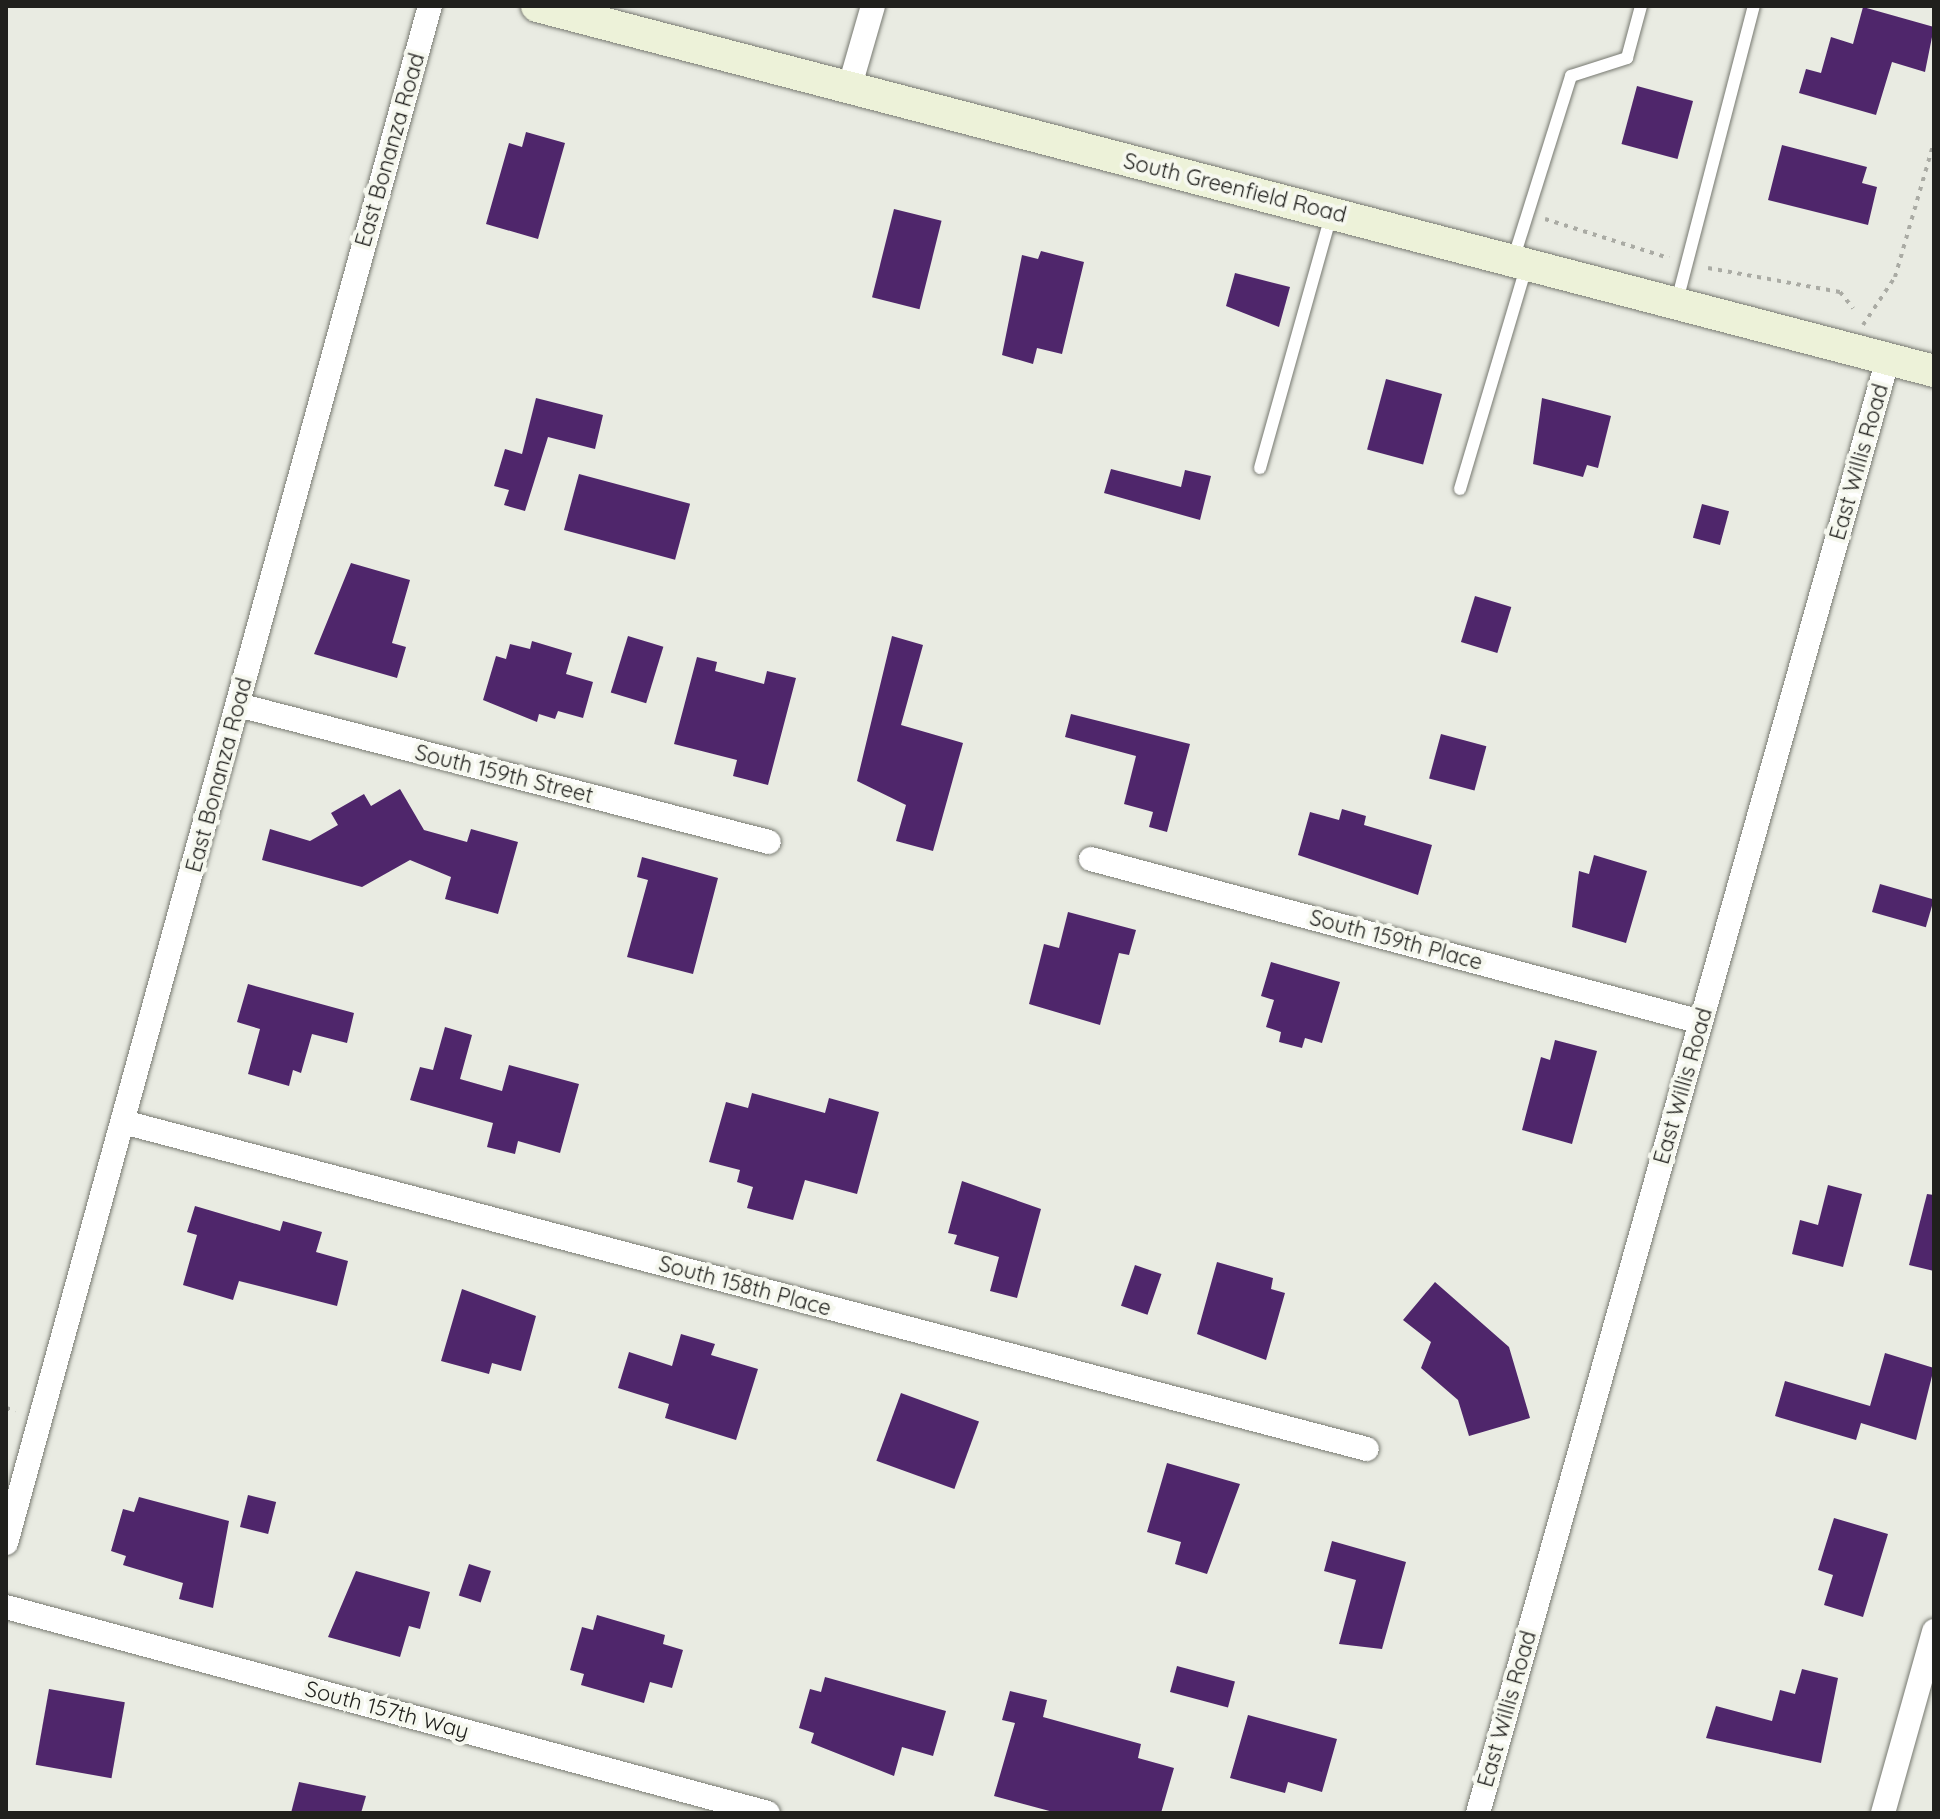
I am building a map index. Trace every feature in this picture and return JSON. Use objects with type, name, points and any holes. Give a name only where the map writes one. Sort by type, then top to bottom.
[{"type":"main road","name":"South Greenfield Road","points":[[537,6],[1934,371]]},
{"type":"street","name":"East Bonanza Road","points":[[6,1543],[430,6]]},
{"type":"street","points":[[849,89],[873,6]]},
{"type":"street","name":"East Willis Road","points":[[1478,1813],[1888,358]]},
{"type":"street","name":"South 159th Street","points":[[238,705],[769,842]]},
{"type":"street","name":"South 159th Place","points":[[1091,859],[1701,1022]]},
{"type":"street","name":"South 158th Place","points":[[123,1122],[1367,1449]]},
{"type":"street","name":"South 157th Way","points":[[6,1607],[768,1813]]},
{"type":"street","points":[[1883,1813],[1934,1631]]},
{"type":"lane","points":[[1460,489],[1520,262],[1526,214],[1571,76],[1627,58],[1641,6]]},
{"type":"lane","points":[[1676,303],[1754,6]]},
{"type":"lane","points":[[1260,468],[1332,213]]},
{"type":"path","points":[[1855,349],[1868,312],[1895,277],[1934,142]]},
{"type":"path","points":[[1526,214],[1671,259]]},
{"type":"path","points":[[1708,268],[1840,292],[1853,308]]},
{"type":"building","points":[[1863,7],[1934,27],[1925,72],[1892,62],[1876,115],[1799,93],[1806,69],[1821,73],[1831,37],[1853,44]]},
{"type":"building","points":[[1637,86],[1693,101],[1677,159],[1621,144]]},
{"type":"building","points":[[526,132],[565,143],[538,239],[486,224],[509,143],[522,147]]},
{"type":"building","points":[[1782,145],[1867,167],[1862,183],[1877,187],[1868,225],[1768,200]]},
{"type":"building","points":[[894,209],[942,221],[920,309],[872,297]]},
{"type":"building","points":[[1041,251],[1084,262],[1062,354],[1037,348],[1033,364],[1002,355],[1022,255],[1038,259]]},
{"type":"building","points":[[1235,273],[1290,287],[1279,327],[1226,306]]},
{"type":"building","points":[[1386,379],[1442,394],[1423,465],[1367,450]]},
{"type":"building","points":[[536,398],[603,415],[595,449],[548,437],[525,511],[504,505],[509,490],[494,486],[505,449],[522,454]]},
{"type":"building","points":[[1542,398],[1611,416],[1598,468],[1587,465],[1583,477],[1533,464]]},
{"type":"building","points":[[1111,469],[1181,487],[1185,470],[1211,476],[1200,520],[1104,493]]},
{"type":"building","points":[[579,474],[690,504],[675,560],[564,530]]},
{"type":"building","points":[[1702,504],[1729,511],[1720,545],[1693,538]]},
{"type":"building","points":[[351,563],[410,580],[392,643],[406,647],[397,678],[314,654]]},
{"type":"building","points":[[1475,596],[1511,607],[1497,653],[1461,642]]},
{"type":"building","points":[[628,636],[663,647],[646,703],[611,692]]},
{"type":"building","points":[[892,636],[923,645],[901,725],[963,743],[933,851],[896,841],[906,805],[857,781]]},
{"type":"building","points":[[532,641],[572,653],[566,674],[593,682],[583,718],[558,711],[555,719],[539,714],[537,722],[483,700],[496,656],[506,659],[510,644],[530,649]]},
{"type":"building","points":[[697,657],[717,662],[715,671],[764,684],[767,671],[796,678],[768,785],[733,776],[737,760],[674,744]]},
{"type":"building","points":[[1071,714],[1190,744],[1167,832],[1149,827],[1153,812],[1124,804],[1136,756],[1065,737]]},
{"type":"building","points":[[1441,734],[1486,746],[1474,791],[1429,778]]},
{"type":"building","points":[[400,789],[424,830],[467,842],[471,829],[518,842],[498,914],[445,899],[451,877],[410,860],[362,887],[262,860],[270,829],[310,841],[338,825],[331,813],[364,794],[371,806]]},
{"type":"building","points":[[1342,809],[1366,816],[1364,825],[1432,845],[1418,895],[1298,855],[1310,812],[1339,820]]},
{"type":"building","points":[[1594,855],[1647,871],[1626,943],[1572,927],[1579,871],[1589,874]]},
{"type":"building","points":[[642,857],[718,878],[693,974],[627,957],[648,880],[637,877]]},
{"type":"building","points":[[1880,884],[1934,899],[1926,927],[1872,912]]},
{"type":"building","points":[[1068,912],[1136,930],[1129,955],[1119,953],[1100,1025],[1029,1004],[1044,944],[1059,948]]},
{"type":"building","points":[[1271,962],[1340,982],[1322,1043],[1305,1038],[1302,1048],[1279,1042],[1281,1032],[1266,1027],[1274,1000],[1261,996]]},
{"type":"building","points":[[248,984],[354,1013],[347,1043],[312,1034],[301,1073],[293,1070],[289,1086],[248,1074],[260,1029],[237,1022]]},
{"type":"building","points":[[445,1027],[472,1035],[460,1079],[502,1091],[509,1065],[579,1084],[560,1153],[518,1141],[515,1154],[487,1147],[493,1123],[410,1100],[420,1067],[433,1070]]},
{"type":"building","points":[[1555,1040],[1597,1051],[1572,1144],[1522,1130],[1541,1057],[1550,1060]]},
{"type":"building","points":[[752,1093],[825,1113],[829,1098],[879,1112],[857,1194],[805,1180],[793,1220],[747,1208],[753,1187],[737,1182],[740,1170],[709,1162],[726,1102],[748,1108]]},
{"type":"building","points":[[962,1181],[1041,1209],[1017,1298],[990,1291],[999,1257],[954,1244],[957,1235],[948,1233]]},
{"type":"building","points":[[1828,1185],[1862,1194],[1843,1267],[1792,1254],[1800,1220],[1818,1225]]},
{"type":"building","points":[[1927,1194],[1934,1195],[1934,1271],[1909,1265]]},
{"type":"building","points":[[195,1206],[280,1231],[283,1221],[322,1232],[316,1252],[348,1261],[337,1306],[239,1281],[233,1300],[183,1285],[197,1235],[187,1232]]},
{"type":"building","points":[[1217,1262],[1273,1278],[1271,1289],[1285,1293],[1266,1360],[1197,1334]]},
{"type":"building","points":[[1135,1265],[1161,1274],[1147,1315],[1121,1306]]},
{"type":"building","points":[[1435,1282],[1509,1347],[1530,1418],[1469,1436],[1458,1400],[1421,1368],[1431,1342],[1403,1320]]},
{"type":"building","points":[[462,1289],[536,1316],[521,1371],[492,1363],[489,1374],[441,1361]]},
{"type":"building","points":[[681,1334],[715,1344],[711,1355],[758,1369],[736,1440],[665,1418],[669,1404],[618,1388],[629,1352],[672,1366]]},
{"type":"building","points":[[1885,1353],[1934,1368],[1916,1440],[1861,1423],[1856,1440],[1775,1416],[1785,1381],[1870,1406]]},
{"type":"building","points":[[901,1393],[979,1421],[954,1489],[876,1461]]},
{"type":"building","points":[[1167,1463],[1240,1484],[1207,1574],[1175,1564],[1181,1542],[1147,1532]]},
{"type":"building","points":[[248,1495],[276,1502],[268,1534],[240,1527]]},
{"type":"building","points":[[139,1497],[229,1521],[213,1608],[179,1599],[183,1583],[123,1565],[126,1556],[111,1551],[123,1509],[134,1512]]},
{"type":"building","points":[[1834,1518],[1888,1534],[1863,1617],[1824,1605],[1833,1575],[1818,1570]]},
{"type":"building","points":[[1332,1541],[1406,1562],[1382,1649],[1339,1644],[1356,1580],[1324,1571]]},
{"type":"building","points":[[469,1564],[491,1571],[481,1602],[459,1595]]},
{"type":"building","points":[[356,1571],[430,1592],[420,1629],[409,1626],[400,1657],[328,1637]]},
{"type":"building","points":[[597,1615],[665,1635],[663,1644],[683,1650],[672,1688],[650,1682],[644,1703],[581,1685],[584,1674],[570,1670],[582,1627],[593,1630]]},
{"type":"building","points":[[1177,1666],[1235,1682],[1228,1708],[1170,1692]]},
{"type":"building","points":[[1802,1669],[1838,1678],[1821,1763],[1706,1738],[1716,1706],[1772,1721],[1780,1690],[1795,1694]]},
{"type":"building","points":[[825,1677],[946,1711],[933,1756],[902,1747],[894,1776],[811,1743],[814,1733],[799,1728],[810,1689],[821,1692]]},
{"type":"building","points":[[49,1689],[125,1702],[111,1778],[36,1765]]},
{"type":"building","points":[[1010,1691],[1047,1700],[1043,1717],[1141,1744],[1138,1758],[1174,1768],[1161,1813],[1057,1813],[994,1796],[1015,1723],[1002,1720]]},
{"type":"building","points":[[1248,1715],[1337,1739],[1322,1792],[1288,1782],[1285,1793],[1230,1778]]},
{"type":"building","points":[[299,1782],[366,1796],[361,1813],[291,1813]]}]
